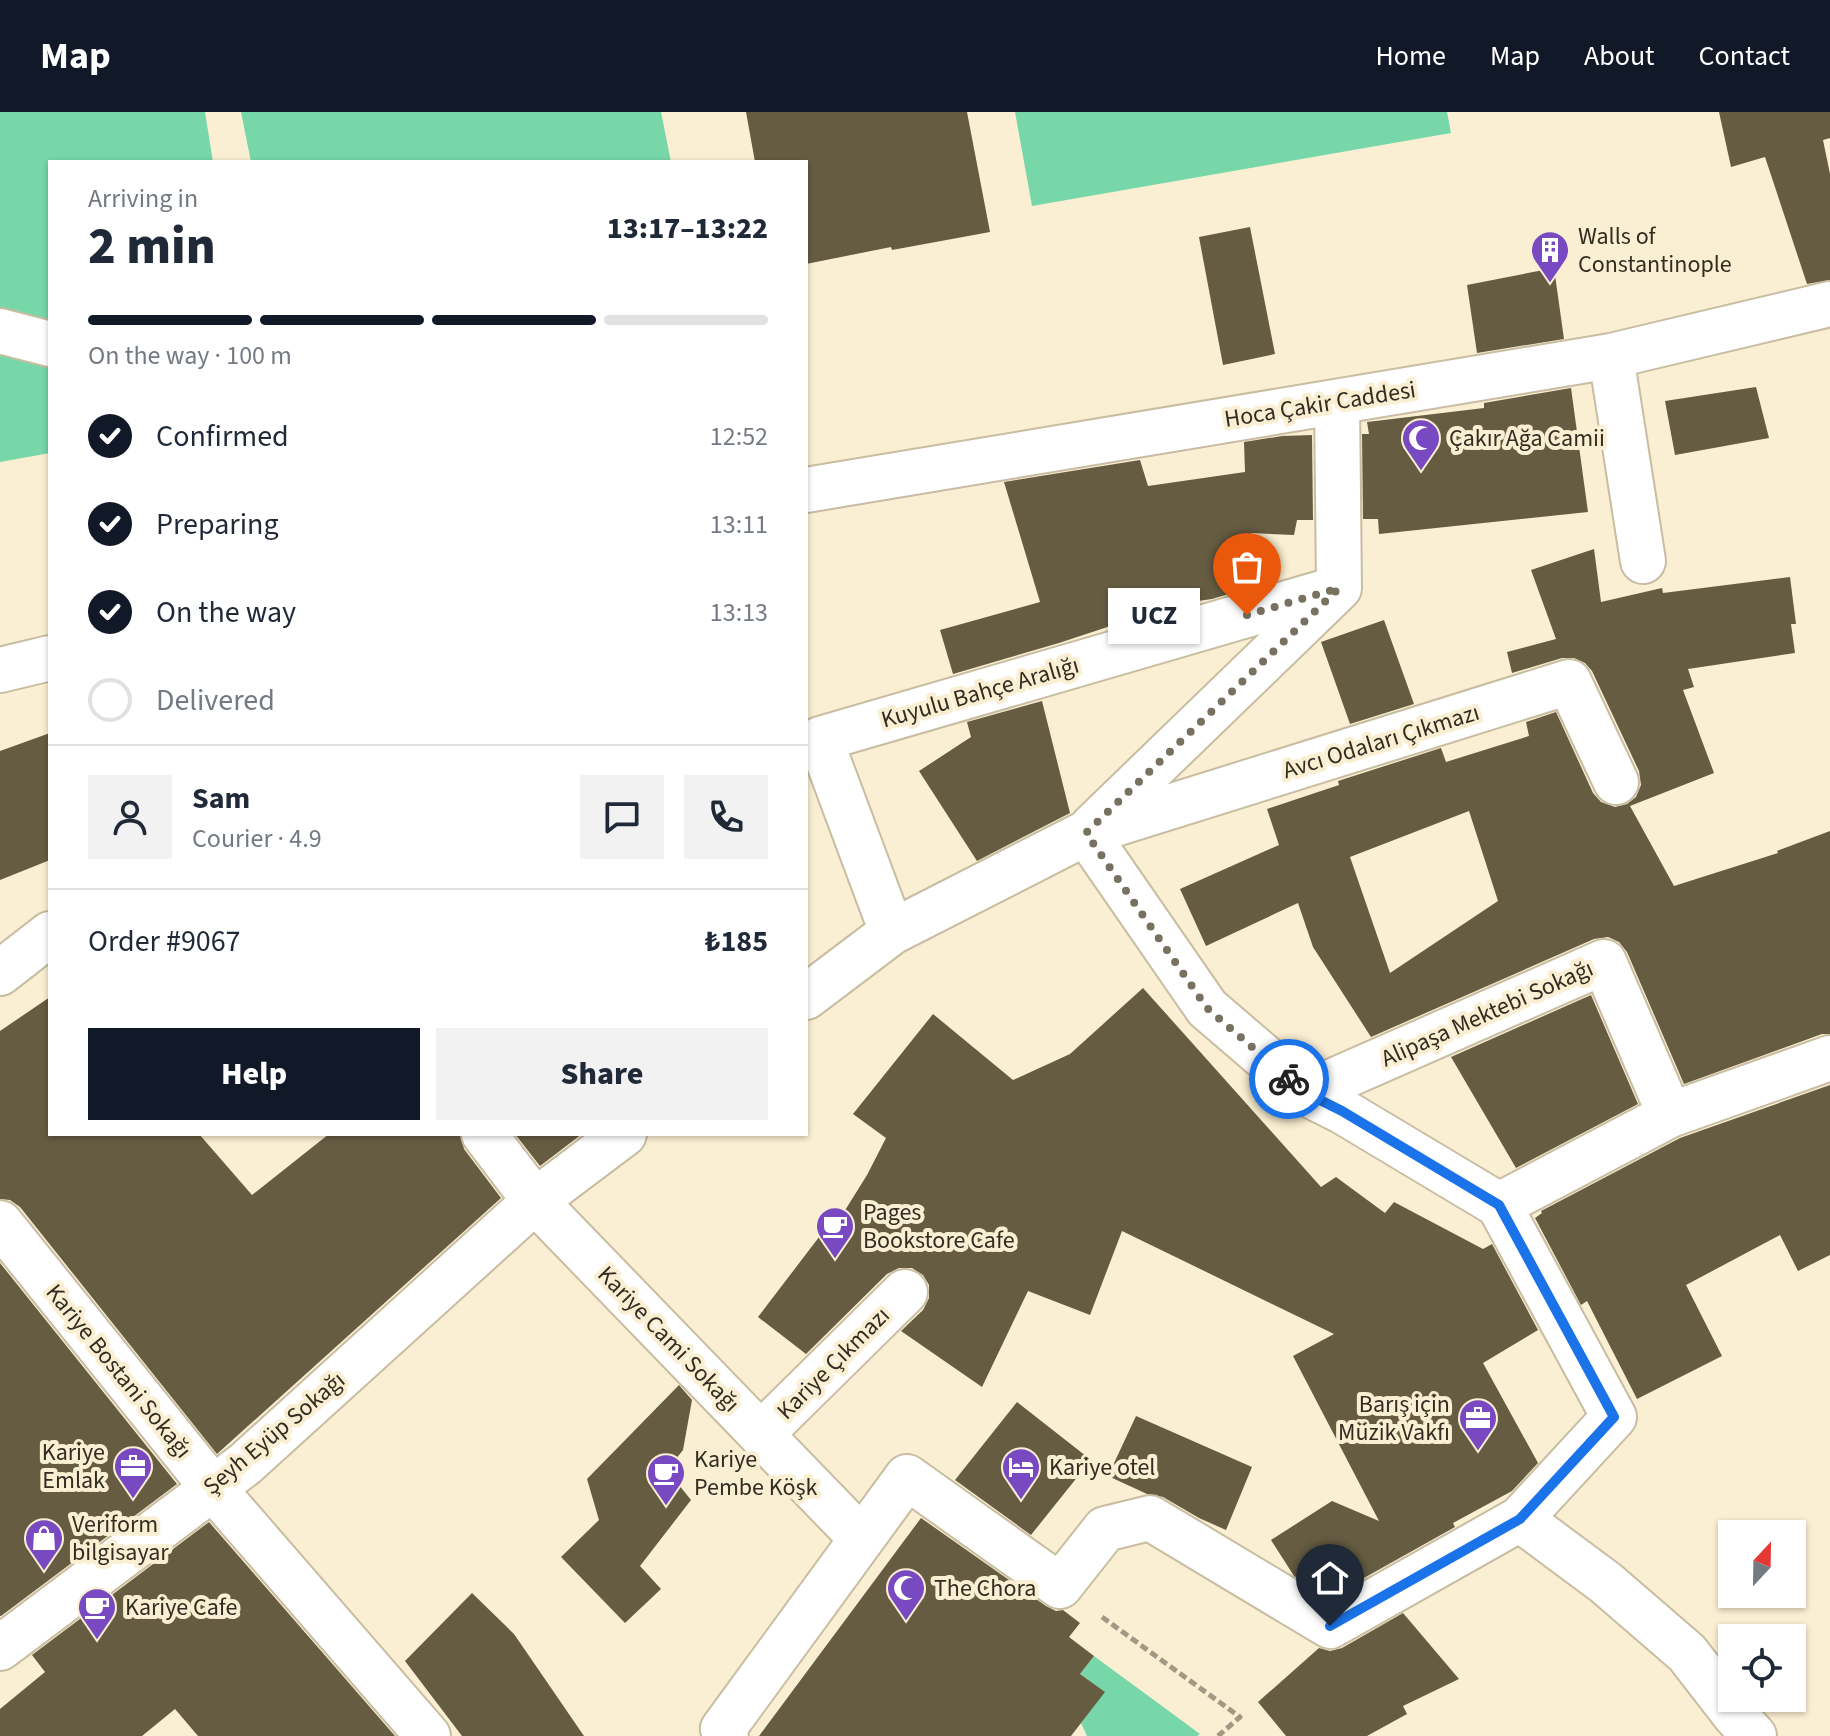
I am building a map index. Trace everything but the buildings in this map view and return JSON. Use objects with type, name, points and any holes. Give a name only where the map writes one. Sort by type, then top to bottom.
[{"type":"street","name":"Hoca Çakir Caddesi","points":[[808,490],[1611,356],[1830,304]]},
{"type":"street","points":[[0,331],[48,343]]},
{"type":"street","points":[[1611,356],[1643,561]]},
{"type":"street","points":[[808,995],[892,932],[1086,833],[1339,588],[1337,402]]},
{"type":"street","name":"Kuyulu Bahçe Aralığı","points":[[892,932],[820,739],[1339,588]]},
{"type":"street","points":[[0,670],[48,658]]},
{"type":"street","name":"Avcı Odaları Çıkmazı","points":[[1086,833],[1569,682],[1616,782]]},
{"type":"street","points":[[726,1736],[723,1729],[907,1477],[1060,1586],[1105,1529],[1150,1518],[1330,1626],[1520,1519],[1614,1417],[1499,1205],[1342,1111],[1306,1093],[1207,1008],[1086,833]]},
{"type":"street","points":[[0,973],[48,936]]},
{"type":"street","name":"Alipaşa Mektebi Sokağı","points":[[1306,1093],[1604,962],[1670,1115]]},
{"type":"street","points":[[1499,1205],[1670,1115],[1830,1058]]},
{"type":"street","name":"Kariye Cami Sokağı","points":[[486,1136],[535,1201],[861,1538]]},
{"type":"street","name":"Şeyh Eyüp Sokağı","points":[[0,1648],[245,1464],[535,1201],[621,1136]]},
{"type":"street","name":"Kariye Bostani Sokağı","points":[[0,1223],[212,1487],[428,1736]]},
{"type":"street","name":"Kariye Çıkmazı","points":[[762,1433],[905,1292]]},
{"type":"street","points":[[1520,1519],[1606,1583],[1687,1653],[1754,1736]]},
{"type":"path","points":[[1112,1624],[1240,1717],[1218,1736]]},
{"type":"green space","points":[[0,112],[205,112],[213,160],[48,160],[48,453],[0,462]]},
{"type":"green space","points":[[241,112],[661,112],[671,160],[251,160]]},
{"type":"green space","points":[[1015,112],[1447,112],[1451,133],[1032,206]]},
{"type":"green space","points":[[1094,1656],[1200,1734],[1087,1736],[1081,1723],[1104,1692],[1080,1674]]},
{"type":"way so far","points":[[1247,615],[1339,588],[1086,833],[1207,1008],[1289,1079]]},
{"type":"place","name":"Walls of Constantinople","points":[[1550,284]]},
{"type":"place","name":"Çakır Ağa Camii","points":[[1421,472]]},
{"type":"place","name":"UCZ","points":[[1247,615]]},
{"type":"place","name":"Pages Bookstore Cafe","points":[[835,1260]]},
{"type":"place","name":"Barış için Müzik Vakfı","points":[[1478,1452]]},
{"type":"place","name":"Kariye Emlak","points":[[133,1500]]},
{"type":"place","name":"Kariye otel","points":[[1021,1501]]},
{"type":"place","name":"Kariye Pembe Köşk","points":[[666,1507]]},
{"type":"place","name":"Veriform bilgisayar","points":[[44,1572]]},
{"type":"place","name":"The Chora","points":[[906,1622]]},
{"type":"place","name":"Kariye Cafe","points":[[97,1641]]},
{"type":"route","points":[[1289,1079],[1306,1093],[1342,1111],[1499,1205],[1614,1417],[1520,1519],[1330,1626]]}]
